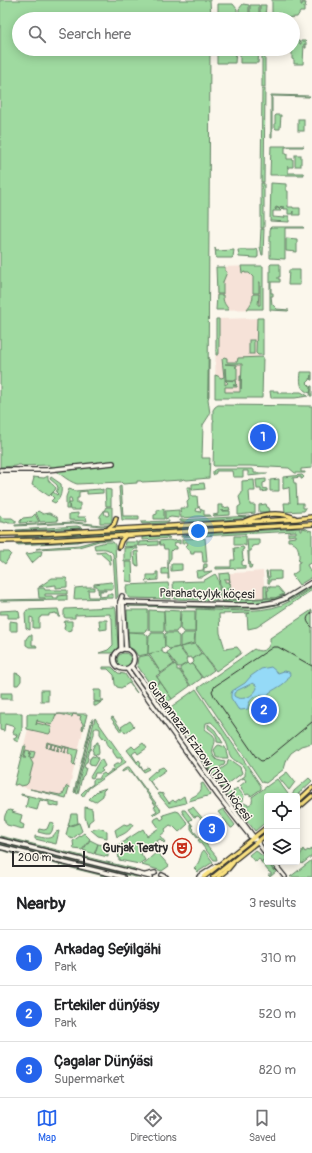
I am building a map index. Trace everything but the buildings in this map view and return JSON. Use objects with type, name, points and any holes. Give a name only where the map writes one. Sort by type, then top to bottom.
[{"type":"main road","points":[[0,534],[51,533],[312,517]]},
{"type":"main road","points":[[107,529],[114,524],[116,518]]},
{"type":"main road","points":[[0,541],[51,540],[312,524]]},
{"type":"main road","points":[[119,547],[121,541],[126,535]]},
{"type":"main road","points":[[300,799],[312,788]]},
{"type":"main road","points":[[300,806],[312,796]]},
{"type":"main road","points":[[204,877],[264,829]]},
{"type":"main road","points":[[213,877],[264,836]]},
{"type":"main road","points":[[218,877],[239,857]]},
{"type":"street","points":[[0,470],[47,470],[113,463]]},
{"type":"street","name":"Parahatçylyk köçesi","points":[[123,650],[122,602],[257,605],[291,596],[312,582]]},
{"type":"street","points":[[123,650],[131,652],[134,657],[132,666],[124,670],[115,664],[115,655],[118,651],[123,650]]},
{"type":"street","name":"Gurbannazar Ezizow (1971) köçesi","points":[[132,666],[253,838]]},
{"type":"street","name":"Gurbannazar Ezizow (1971) köçesi","points":[[127,669],[218,796],[264,851]]},
{"type":"street","points":[[0,840],[151,877]]},
{"type":"street","points":[[0,847],[123,877]]},
{"type":"street","points":[[199,877],[219,865]]},
{"type":"street","points":[[275,865],[285,877]]},
{"type":"street","points":[[144,875],[155,873]]},
{"type":"shaded area","points":[[260,266],[260,309],[216,310],[216,267]]},
{"type":"shaded area","points":[[260,318],[259,398],[215,398],[216,319]]},
{"type":"shaded area","points":[[263,571],[265,598],[221,600],[219,574]]},
{"type":"shaded area","points":[[27,714],[87,714],[67,798],[14,785],[28,729]]},
{"type":"green space","points":[[0,0],[210,0],[211,12],[12,12],[12,56],[210,56],[208,399],[210,414],[203,425],[202,458],[210,458],[209,478],[142,482],[137,481],[137,483],[123,484],[121,482],[77,484],[73,483],[49,465],[18,465],[0,467]]},
{"type":"green space","points":[[272,0],[301,0],[301,5],[302,3],[306,3],[304,12],[272,12]]},
{"type":"green space","points":[[218,4],[233,4],[237,9],[237,12],[218,12]]},
{"type":"green space","points":[[243,4],[249,5],[249,12],[239,12],[239,9]]},
{"type":"green space","points":[[250,5],[259,5],[259,12],[250,12]]},
{"type":"green space","points":[[260,5],[266,5],[266,12],[260,12]]},
{"type":"green space","points":[[301,41],[305,41],[306,48],[304,44],[303,64],[294,64],[294,60],[292,59],[292,56],[300,56]]},
{"type":"green space","points":[[217,56],[236,56],[235,63],[217,63]]},
{"type":"green space","points":[[240,56],[258,56],[258,63],[240,63]]},
{"type":"green space","points":[[262,56],[265,56],[265,87],[262,87]]},
{"type":"green space","points":[[262,89],[265,89],[264,182],[261,182]]},
{"type":"green space","points":[[271,95],[310,96],[272,96],[272,138],[271,138]]},
{"type":"green space","points":[[276,115],[281,115],[280,129],[275,128]]},
{"type":"green space","points":[[298,119],[304,119],[304,131],[298,131]]},
{"type":"green space","points":[[271,146],[304,146],[285,147],[285,154],[287,154],[287,159],[293,159],[293,167],[288,167],[288,173],[303,173],[304,175],[270,175]]},
{"type":"green space","points":[[295,155],[301,155],[301,166],[295,166]]},
{"type":"green space","points":[[261,183],[264,183],[264,228],[261,228]]},
{"type":"green space","points":[[271,183],[286,184],[286,191],[288,191],[288,207],[300,208],[300,215],[293,215],[293,211],[292,214],[288,214],[288,209],[281,209],[276,207],[275,209],[276,210],[276,208],[278,208],[281,211],[273,211],[273,217],[284,218],[285,216],[289,216],[289,222],[270,221]]},
{"type":"green space","points":[[271,227],[304,228],[285,228],[285,259],[270,258]]},
{"type":"green space","points":[[261,229],[264,229],[263,255],[260,247]]},
{"type":"green space","points":[[286,238],[297,239],[297,252],[286,251]]},
{"type":"green space","points":[[215,248],[216,251],[234,250],[233,257],[216,258]]},
{"type":"green space","points":[[257,248],[257,258],[239,257],[238,250],[256,250]]},
{"type":"green space","points":[[271,264],[280,264],[280,277],[278,277],[278,279],[280,279],[280,282],[271,282],[271,293],[273,293],[273,296],[271,296],[272,304],[277,309],[289,310],[288,311],[270,310]]},
{"type":"green space","points":[[241,266],[263,266],[263,309],[247,309],[252,302],[253,294],[259,294],[258,305],[260,305],[260,282],[259,293],[253,293],[253,277],[249,273],[242,273]]},
{"type":"green space","points":[[216,267],[225,267],[225,271],[227,272],[223,282],[223,294],[217,294]]},
{"type":"green space","points":[[289,270],[300,270],[300,285],[288,285]]},
{"type":"green space","points":[[217,295],[223,295],[225,305],[229,310],[216,310]]},
{"type":"green space","points":[[257,318],[263,318],[263,355],[258,355],[256,353]]},
{"type":"green space","points":[[216,319],[219,319],[219,354],[217,355],[216,355]]},
{"type":"green space","points":[[249,340],[254,340],[254,354],[249,354]]},
{"type":"green space","points":[[224,357],[227,358],[227,362],[237,362],[238,358],[263,357],[262,398],[215,398],[215,375],[221,378],[224,377],[222,359]],"holes":[[[225,364],[242,364],[240,392],[225,392],[225,387],[237,387],[233,385],[237,385],[235,383],[237,381],[225,380],[225,368],[226,380],[237,380],[237,368],[235,367],[237,365]]]},
{"type":"green space","points":[[301,372],[312,372],[312,380],[311,375],[310,380],[307,383],[310,386],[310,389],[312,386],[312,396],[310,396],[311,389],[310,393],[306,392],[301,385]]},
{"type":"green space","points":[[270,391],[278,391],[278,393],[301,392],[308,396],[295,398],[271,398]]},
{"type":"green space","points":[[218,405],[312,406],[312,468],[301,469],[301,472],[305,473],[295,473],[289,468],[214,466],[213,410]]},
{"type":"green space","points":[[216,469],[252,469],[254,470],[254,473],[267,474],[248,476],[248,471],[243,471],[243,477],[233,477],[232,471],[216,471],[213,475],[213,471]]},
{"type":"green space","points":[[302,475],[304,477],[302,479],[301,477],[293,478],[294,483],[296,483],[297,503],[303,503],[303,508],[306,508],[304,511],[285,512],[284,503],[290,503],[289,487],[283,489],[283,477]]},
{"type":"green space","points":[[48,476],[49,481],[56,488],[49,496],[32,485],[34,478],[32,477],[44,478]]},
{"type":"green space","points":[[51,477],[61,484],[61,495],[55,503],[51,501],[54,498],[51,495],[53,492],[57,495],[58,494],[56,492],[58,488],[57,485],[50,479]]},
{"type":"green space","points":[[266,479],[266,482],[263,483],[263,488],[267,489],[267,491],[261,492],[261,489],[257,489],[256,480]]},
{"type":"green space","points":[[279,479],[279,491],[270,491],[270,480]]},
{"type":"green space","points":[[254,480],[255,491],[249,491],[250,505],[255,505],[255,513],[238,515],[238,507],[241,505],[239,497],[242,493],[242,481]]},
{"type":"green space","points":[[204,483],[205,489],[192,490],[192,484]]},
{"type":"green space","points":[[121,486],[123,516],[139,516],[139,520],[122,520],[119,487]]},
{"type":"green space","points":[[187,487],[191,487],[191,496],[197,496],[198,507],[200,507],[197,508],[196,511],[200,512],[200,508],[204,510],[204,515],[211,516],[181,518],[180,508],[188,508],[187,502],[189,500]]},
{"type":"green space","points":[[69,489],[75,491],[103,489],[103,493],[87,494],[87,491],[79,492],[77,503],[80,503],[80,510],[70,510],[69,503],[69,509],[66,509],[66,497]],"holes":[[[69,498],[71,498],[72,503],[69,503]]]},
{"type":"green space","points":[[105,489],[111,490],[111,506],[106,506]]},
{"type":"green space","points":[[266,504],[270,512],[259,512],[259,505]]},
{"type":"green space","points":[[218,505],[223,505],[223,508],[229,507],[230,510],[221,511],[230,511],[230,515],[214,516],[213,515],[218,514]]},
{"type":"green space","points":[[106,507],[112,507],[111,523],[100,523],[100,516]],"holes":[[[104,511],[108,511],[109,515],[105,515]]]},
{"type":"green space","points":[[164,509],[164,519],[154,519],[154,515],[157,514],[157,510]]},
{"type":"green space","points":[[179,510],[179,518],[171,517],[165,519],[165,511]]},
{"type":"green space","points":[[38,511],[43,514],[49,513],[57,517],[58,521],[40,522],[36,513]]},
{"type":"green space","points":[[78,513],[78,517],[86,517],[87,521],[69,520],[69,514]]},
{"type":"green space","points":[[35,514],[39,522],[20,523],[23,518],[32,517]]},
{"type":"green space","points":[[0,515],[3,518],[12,518],[16,521],[16,523],[0,522]]},
{"type":"green space","points":[[250,516],[239,519],[187,522],[180,521],[180,520]]},
{"type":"green space","points":[[169,521],[164,523],[142,524],[141,522]]},
{"type":"green space","points":[[299,521],[299,523],[142,532],[142,530]]},
{"type":"green space","points":[[74,522],[111,525],[101,526],[74,523],[15,526],[15,525]]},
{"type":"green space","points":[[77,526],[83,528],[16,531],[16,530]]},
{"type":"green space","points":[[300,528],[300,531],[302,531],[302,528],[312,531],[312,562],[307,565],[312,577],[299,585],[292,575],[298,571],[298,563],[300,561],[298,560],[298,549],[295,544],[288,541],[288,538],[296,537],[296,535],[288,536],[288,533],[296,533],[296,531],[181,537],[187,535]]},
{"type":"green space","points":[[140,530],[140,532],[16,538],[16,537]]},
{"type":"green space","points":[[164,536],[170,538],[142,540],[142,537]]},
{"type":"green space","points":[[234,536],[246,536],[246,546],[234,545]]},
{"type":"green space","points":[[205,538],[207,562],[203,562],[202,551],[194,551],[194,554],[191,554],[190,550],[186,548],[188,544],[187,542],[182,544],[182,539]]},
{"type":"green space","points":[[102,539],[112,540],[99,541],[79,547],[36,549],[79,545]]},
{"type":"green space","points":[[247,539],[259,539],[259,545],[252,546],[251,551],[249,551],[249,562],[251,563],[250,565],[252,565],[251,568],[249,568]]},
{"type":"green space","points":[[85,540],[77,542],[16,545],[16,544]]},
{"type":"green space","points":[[180,540],[180,544],[177,542],[175,543],[174,545],[177,549],[173,549],[171,551],[171,558],[168,562],[168,549],[164,549],[163,545],[160,545],[159,541]]},
{"type":"green space","points":[[158,541],[158,545],[139,546],[139,542]]},
{"type":"green space","points":[[113,542],[115,545],[118,596],[116,599],[113,554],[107,549],[95,549],[94,545]]},
{"type":"green space","points":[[125,542],[138,542],[138,546],[124,547]]},
{"type":"green space","points":[[137,547],[138,549],[134,549],[132,552],[132,561],[124,561],[124,548]]},
{"type":"green space","points":[[243,547],[244,549],[242,550],[244,560],[242,561],[242,566],[245,565],[245,568],[216,569],[216,567],[231,567],[231,560],[235,560],[234,548]]},
{"type":"green space","points":[[35,551],[42,551],[41,555],[32,563],[26,554],[33,553]]},
{"type":"green space","points":[[105,551],[110,555],[111,564],[109,564],[109,561],[100,553],[96,553]]},
{"type":"green space","points":[[138,551],[139,566],[135,565],[134,552]]},
{"type":"green space","points":[[0,552],[9,552],[11,554],[5,564],[0,560]]},
{"type":"green space","points":[[125,562],[132,562],[133,582],[126,581]]},
{"type":"green space","points":[[168,562],[169,579],[168,574],[162,574],[162,569],[168,568]]},
{"type":"green space","points":[[171,564],[182,564],[182,570],[171,571]]},
{"type":"green space","points":[[204,564],[207,564],[207,567],[204,568],[204,572],[212,571],[202,577],[197,577],[196,571],[203,570]]},
{"type":"green space","points":[[266,571],[268,577],[270,577],[269,571],[281,571],[281,579],[270,580],[270,583],[268,583]]},
{"type":"green space","points":[[156,572],[158,572],[158,580],[145,581],[147,579],[147,575],[156,575]]},
{"type":"green space","points":[[229,573],[230,582],[229,579],[225,579],[225,582],[230,583],[231,590],[230,588],[230,591],[226,591],[226,595],[230,595],[231,591],[231,599],[236,599],[236,596],[240,596],[241,599],[264,598],[264,586],[267,586],[267,598],[221,600],[219,574]]},
{"type":"green space","points":[[215,574],[218,579],[219,587],[218,601],[174,599],[173,582],[203,581]]},
{"type":"green space","points":[[52,578],[66,578],[67,587],[56,588],[56,585],[39,587]]},
{"type":"green space","points":[[111,582],[113,584],[113,589],[97,589],[97,586],[94,586],[94,584]]},
{"type":"green space","points":[[168,583],[171,599],[129,598],[127,595],[127,585]]},
{"type":"green space","points":[[312,585],[308,589],[286,601]]},
{"type":"green space","points":[[268,586],[278,587],[284,594],[275,598],[268,598]]},
{"type":"green space","points":[[94,587],[94,590],[88,590],[89,597],[99,597],[98,590],[106,590],[100,591],[100,597],[107,596],[107,594],[113,594],[113,598],[74,599],[75,588]]},
{"type":"green space","points":[[312,587],[312,590],[257,627],[248,629],[247,614],[250,613],[219,614],[220,633],[225,649],[237,647],[241,652],[216,671],[195,643],[196,609],[239,611],[262,610],[282,605]]},
{"type":"green space","points":[[38,588],[44,588],[45,590],[67,590],[67,594],[45,594],[45,596],[58,598],[58,596],[67,595],[67,600],[0,601],[45,599],[39,598]]},
{"type":"green space","points":[[284,595],[271,600],[254,603],[221,601],[275,598]]},
{"type":"green space","points":[[272,605],[250,609],[165,607],[230,608]]},
{"type":"green space","points":[[115,607],[118,647],[113,653],[99,653],[108,650],[113,645],[112,618],[110,617],[110,614],[75,615],[75,618],[64,617],[65,609]]},
{"type":"green space","points":[[58,609],[60,617],[58,617],[58,614],[56,613],[49,614],[49,616],[41,616],[39,618],[39,628],[33,628],[33,618],[30,617],[30,630],[26,628],[25,613],[27,610]]},
{"type":"green space","points":[[17,610],[20,618],[8,618],[8,614],[0,614],[0,611]]},
{"type":"green space","points":[[127,610],[148,610],[148,629],[146,629],[145,632],[128,632]]},
{"type":"green space","points":[[149,610],[164,611],[163,632],[152,632],[149,629]]},
{"type":"green space","points":[[164,610],[180,611],[179,629],[176,632],[166,632]]},
{"type":"green space","points":[[312,610],[312,743],[301,746],[291,753],[287,759],[284,769],[266,783],[262,782],[198,688],[254,649],[260,651],[266,649],[269,645],[270,638]]},
{"type":"green space","points":[[181,611],[195,611],[195,632],[183,632],[180,629]]},
{"type":"green space","points":[[99,620],[107,620],[107,629],[100,630]]},
{"type":"green space","points":[[10,621],[17,622],[17,631],[10,631]]},
{"type":"green space","points":[[65,621],[72,621],[72,630],[67,631],[64,629]]},
{"type":"green space","points":[[128,632],[145,633],[148,636],[148,654],[138,656],[134,650],[129,647]]},
{"type":"green space","points":[[151,633],[164,634],[165,647],[162,648],[162,651],[148,654],[149,636]]},
{"type":"green space","points":[[166,633],[176,633],[179,636],[179,647],[169,649],[165,647]]},
{"type":"green space","points":[[183,633],[195,633],[194,643],[180,647],[180,636]]},
{"type":"green space","points":[[29,635],[32,635],[32,645],[36,645],[37,647],[29,647],[26,645],[26,639]]},
{"type":"green space","points":[[195,644],[201,653],[193,659],[190,657],[188,658],[180,647]]},
{"type":"green space","points":[[179,647],[187,658],[187,663],[178,667],[167,653],[169,650]]},
{"type":"green space","points":[[162,651],[163,653],[167,653],[174,664],[161,673],[149,654]]},
{"type":"green space","points":[[121,653],[127,653],[131,657],[131,663],[127,667],[121,667],[117,663],[117,657]]},
{"type":"green space","points":[[202,653],[214,670],[203,678],[192,664],[194,662],[193,659]]},
{"type":"green space","points":[[148,655],[161,673],[156,676],[160,681],[152,687],[137,665],[138,657]]},
{"type":"green space","points":[[187,663],[189,665],[192,664],[202,678],[191,686],[180,670],[180,668]]},
{"type":"green space","points":[[175,664],[177,670],[179,670],[190,686],[172,699],[157,677]]},
{"type":"green space","points":[[103,667],[112,667],[118,673],[125,674],[137,693],[129,683],[121,688],[117,687],[115,684],[114,675],[108,669],[103,669]]},
{"type":"green space","points":[[15,673],[21,676],[21,681],[18,685],[15,685]]},
{"type":"green space","points":[[160,682],[172,699],[164,704],[152,687]]},
{"type":"green space","points":[[196,689],[261,786],[261,789],[251,796],[248,794],[246,795],[240,786],[246,781],[244,778],[236,782],[245,776],[243,766],[231,757],[227,744],[218,729],[211,722],[206,723],[205,729],[215,738],[213,750],[214,756],[217,760],[225,762],[224,765],[218,770],[220,779],[227,788],[229,788],[228,789],[231,794],[237,788],[244,796],[243,801],[236,806],[168,709]]},
{"type":"green space","points":[[41,690],[48,690],[48,701],[41,701]]},
{"type":"green space","points":[[94,690],[101,690],[101,700],[104,700],[96,706],[94,706],[94,702],[101,702],[94,701]]},
{"type":"green space","points":[[1,693],[12,693],[12,699],[1,699]]},
{"type":"green space","points":[[0,713],[22,713],[22,730],[18,742],[14,740],[17,735],[13,733],[15,727],[5,724],[4,731],[0,730]]},
{"type":"green space","points":[[27,714],[56,714],[52,725],[37,720],[36,725],[37,723],[52,727],[50,733],[27,729]]},
{"type":"green space","points":[[60,714],[73,714],[72,717]]},
{"type":"green space","points":[[73,714],[87,714],[83,730],[83,724],[80,719],[81,716]]},
{"type":"green space","points":[[113,717],[121,729],[121,727],[130,721],[134,726],[125,733],[123,730],[121,732],[111,718]]},
{"type":"green space","points":[[95,718],[126,762],[89,788],[83,797],[81,794],[93,784],[93,780],[99,779],[104,773],[106,775],[114,768],[113,766],[120,764],[122,761],[121,758],[117,758],[113,752],[113,749],[108,745],[106,739],[100,734],[100,729],[95,728],[87,762],[84,767],[86,768],[84,775],[82,777],[78,794],[76,793]]},
{"type":"green space","points":[[93,719],[75,793],[74,792]]},
{"type":"green space","points":[[208,724],[215,730],[223,743],[217,742],[216,735],[208,728]]},
{"type":"green space","points":[[47,742],[78,750],[74,766],[72,764],[72,756],[68,753],[69,748],[66,748],[65,752],[66,747],[63,747],[63,752],[60,751],[62,747],[59,746],[59,751],[56,750],[58,746],[52,744],[52,749],[49,748],[51,744],[48,743],[47,748],[46,747]]},
{"type":"green space","points":[[97,742],[98,755],[93,754],[92,750]]},
{"type":"green space","points":[[143,743],[147,748],[138,754],[136,751],[132,754],[137,762],[139,760],[143,770],[148,767],[150,769],[144,772],[127,750],[132,746],[135,749]]},
{"type":"green space","points":[[219,745],[225,747],[228,758],[216,757],[214,750]]},
{"type":"green space","points":[[24,746],[26,746],[23,758],[26,758],[24,757],[26,750],[30,751],[29,758],[31,751],[35,752],[33,759],[30,758],[33,764],[28,783],[21,786],[17,784],[14,785]]},
{"type":"green space","points":[[199,755],[244,820],[198,756]]},
{"type":"green space","points":[[92,756],[97,757],[98,759],[94,766],[90,765],[89,763]]},
{"type":"green space","points":[[100,760],[102,760],[105,766],[101,769],[103,771],[100,773],[95,773],[94,777],[92,778],[90,777]]},
{"type":"green space","points":[[230,760],[240,767],[242,773],[228,784],[222,777],[220,771]]},
{"type":"green space","points":[[129,767],[161,810],[153,815],[152,814],[157,811],[154,807],[156,806],[132,772],[130,773],[128,769],[122,772]]},
{"type":"green space","points":[[163,767],[166,770],[150,781],[157,791],[147,778],[155,771]]},
{"type":"green space","points":[[287,772],[295,782],[289,790],[279,778]]},
{"type":"green space","points":[[309,778],[312,781],[299,793],[293,793]]},
{"type":"green space","points":[[277,779],[287,793],[264,793],[264,824],[255,831],[237,808],[244,803],[248,805],[250,804],[252,797]]},
{"type":"green space","points":[[203,783],[211,795],[189,801],[190,798],[200,791],[201,784]]},
{"type":"green space","points":[[67,786],[69,787],[66,798],[30,789],[60,795],[64,793]]},
{"type":"green space","points":[[106,788],[103,791],[103,796],[95,802],[89,799],[97,791]]},
{"type":"green space","points":[[162,793],[169,803],[173,800],[175,802],[184,796],[186,803],[169,807],[158,794]]},
{"type":"green space","points":[[21,794],[59,803],[59,807],[49,805],[49,802],[40,800],[37,810],[26,807],[28,797]]},
{"type":"green space","points":[[85,807],[92,809],[93,819],[89,822],[88,826],[85,817]]},
{"type":"green space","points":[[193,807],[203,819],[206,816],[207,817],[203,821],[198,816],[194,817],[188,809]]},
{"type":"green space","points":[[223,809],[235,825],[232,828],[218,812]]},
{"type":"green space","points":[[9,810],[22,815],[20,823],[24,825],[23,829],[7,825],[5,815]]},
{"type":"green space","points":[[182,810],[185,810],[192,819],[189,821],[193,826],[193,830],[199,837],[198,838],[191,829],[191,824],[182,812]]},
{"type":"green space","points":[[176,811],[179,812],[188,824],[179,832],[170,825],[165,829],[166,831],[160,836],[165,842],[164,843],[160,839],[157,841],[159,845],[156,842],[141,854],[145,860],[139,864],[119,860],[117,845],[126,841],[143,829],[147,836],[159,828],[154,821],[155,819],[159,817],[161,820],[164,818],[163,815]]},
{"type":"green space","points":[[71,814],[77,814],[78,823],[68,826]]},
{"type":"green space","points":[[50,822],[54,823],[50,834],[38,832],[39,829],[47,829]]},
{"type":"green space","points":[[79,823],[82,831],[72,839],[66,835],[68,827]]},
{"type":"green space","points":[[131,823],[133,824],[128,831],[117,837],[115,830],[124,824],[127,825]]},
{"type":"green space","points":[[99,828],[107,831],[107,838],[98,836],[91,830]]},
{"type":"green space","points":[[59,831],[56,844],[35,839],[35,836],[50,838]]},
{"type":"green space","points":[[84,833],[90,839],[82,850],[74,849],[73,841]]},
{"type":"green space","points":[[0,836],[135,869],[132,870]]},
{"type":"green space","points":[[201,838],[216,856],[217,860],[214,860],[198,840]]},
{"type":"green space","points":[[90,840],[98,844],[94,854],[83,850]]},
{"type":"green space","points":[[0,843],[140,877],[135,877]]},
{"type":"green space","points":[[98,844],[108,846],[108,857],[95,854]]},
{"type":"green space","points":[[0,849],[112,877],[0,850]]},
{"type":"green space","points":[[303,849],[305,852],[312,849],[312,856],[302,864],[300,862],[300,856]]},
{"type":"green space","points":[[204,850],[213,862],[198,872],[194,868]]},
{"type":"green space","points":[[255,850],[264,857],[264,859],[261,862],[259,858],[257,861],[254,861],[249,855]]},
{"type":"green space","points":[[157,852],[169,866],[162,871],[142,865]]},
{"type":"green space","points":[[264,860],[264,865],[270,865],[274,871],[270,865],[272,865],[277,871],[270,877],[268,875],[271,875],[271,873],[261,862]]},
{"type":"green space","points":[[312,860],[312,877],[290,877]]},
{"type":"water","points":[[271,667],[278,673],[284,671],[289,672],[290,674],[285,683],[269,693],[268,698],[264,696],[254,697],[248,705],[248,709],[238,709],[231,698],[232,691],[245,683],[251,676],[261,669]],"holes":[[[253,683],[257,688],[251,696],[244,698],[237,698],[234,696],[234,693],[238,690]]]},
{"type":"railway","points":[[312,613],[307,618],[308,623],[312,627]]},
{"type":"railway","points":[[312,666],[278,647],[273,647],[215,686],[212,691],[256,757],[261,761],[267,759],[312,722]]},
{"type":"place","name":"Arkadag Seýilgähi","points":[[263,437]]},
{"type":"place","name":"Ertekiler dünýäsy","points":[[264,710]]},
{"type":"place","name":"Çagalar Dünýäsi","points":[[212,829]]},
{"type":"place","name":"Gurjak Teatry","points":[[182,848]]}]
